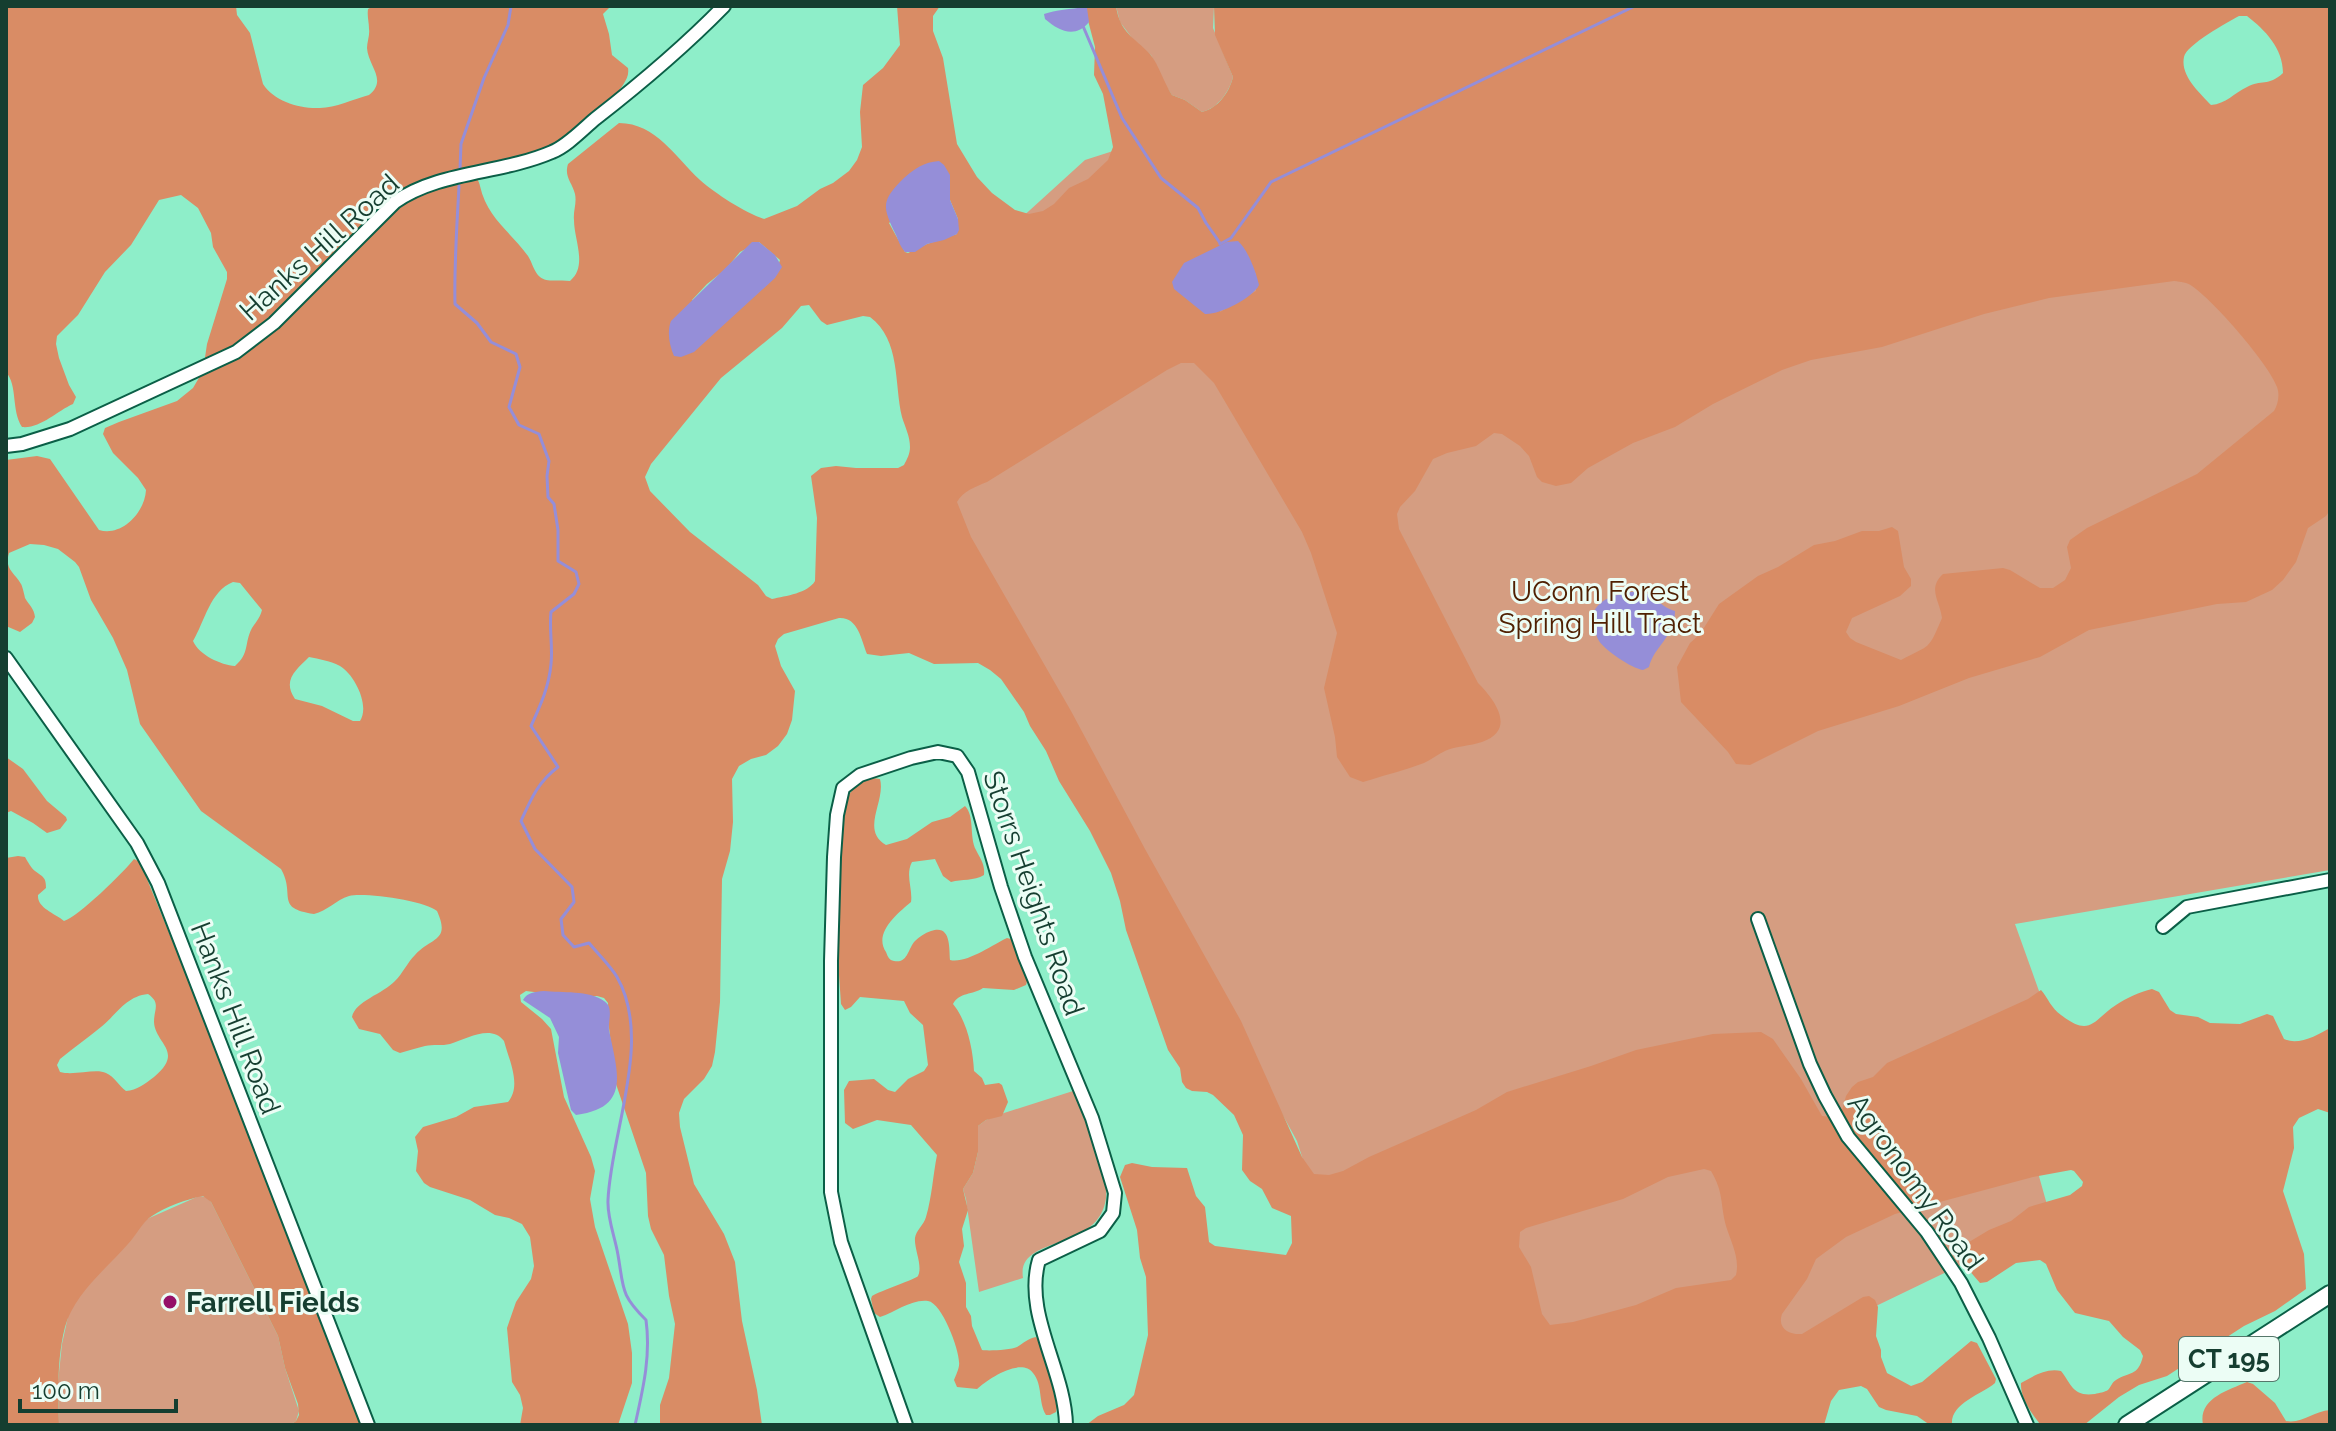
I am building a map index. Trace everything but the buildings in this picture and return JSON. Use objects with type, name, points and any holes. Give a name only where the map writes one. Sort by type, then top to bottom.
[{"type":"main road","name":"CT 195","points":[[2127,1425],[2330,1294]]},
{"type":"street","name":"Hanks Hill Road","points":[[6,446],[70,429],[236,352],[274,323],[403,196],[430,183],[523,163],[555,151],[639,85],[724,6]]},
{"type":"street","name":"Hanks Hill Road","points":[[6,658],[137,843],[158,883],[368,1425]]},
{"type":"street","name":"Storrs Heights Road","points":[[906,1425],[841,1242],[831,1192],[834,857],[837,815],[843,788],[860,775],[938,752],[957,756],[968,772],[1025,957],[1092,1118],[1115,1193],[1113,1213],[1100,1231],[1039,1260],[1034,1276],[1036,1302],[1065,1407],[1066,1425]]},
{"type":"street","points":[[2163,927],[2187,907],[2330,880]]},
{"type":"street","name":"Agronomy Road","points":[[1758,919],[1810,1064],[1825,1096],[1848,1137],[1927,1232],[1961,1283],[2027,1425]]},
{"type":"green space","points":[[1116,6],[1214,6],[1213,28],[1233,77],[1222,99],[1202,112],[1172,95],[1151,55],[1135,42],[1120,22]]},
{"type":"green space","name":"UConn Forest Spring Hill Tract","points":[[1135,144],[2330,154],[2330,870],[2015,924],[2044,1005],[1996,1023],[2051,1219],[1963,1268],[1961,1265],[1791,1347],[1384,1415],[1297,1141],[992,586],[935,458],[920,310],[1085,160]]},
{"type":"green space","points":[[1073,1091],[1104,1172],[1106,1198],[1100,1215],[1089,1228],[1032,1255],[1024,1264],[1023,1278],[979,1292],[963,1189],[973,1173],[978,1152],[978,1126],[1004,1113]]},
{"type":"green space","name":"Farrell Fields","points":[[199,1196],[207,1197],[211,1202],[278,1336],[299,1411],[296,1421],[290,1425],[59,1425],[58,1382],[71,1303],[147,1219]]},
{"type":"shaded area","points":[[6,6],[236,6],[237,15],[250,33],[263,84],[288,103],[320,108],[369,95],[377,84],[367,48],[368,9],[374,6],[611,6],[603,14],[612,55],[628,68],[627,79],[618,91],[555,144],[528,156],[480,167],[476,171],[488,207],[528,256],[538,275],[546,280],[570,281],[579,260],[574,220],[575,197],[568,176],[568,164],[619,123],[655,135],[722,197],[764,219],[797,206],[849,171],[862,147],[860,112],[863,85],[883,68],[900,45],[897,6],[940,6],[933,16],[933,31],[943,58],[957,144],[977,177],[992,193],[1015,210],[1029,214],[1043,211],[1069,188],[1088,179],[1108,160],[1113,147],[1103,94],[1094,75],[1095,47],[1086,13],[1076,6],[1116,6],[1124,29],[1153,58],[1172,95],[1202,112],[1222,99],[1233,77],[1215,35],[1214,6],[2330,6],[2330,510],[2308,528],[2296,562],[2283,580],[2272,590],[2246,602],[2217,604],[2089,630],[2040,657],[1969,678],[1899,706],[1818,731],[1750,765],[1736,764],[1681,702],[1677,667],[1690,643],[1700,634],[1719,604],[1758,576],[1814,545],[1862,531],[1892,527],[1898,531],[1904,567],[1911,579],[1911,586],[1900,596],[1852,618],[1846,632],[1856,642],[1901,660],[1923,648],[1934,636],[1942,618],[1935,590],[1943,574],[2003,568],[2040,588],[2053,588],[2065,580],[2071,568],[2067,547],[2070,540],[2087,528],[2197,474],[2274,411],[2278,399],[2277,387],[2252,349],[2201,293],[2188,284],[2174,281],[2049,298],[1984,314],[1882,347],[1811,360],[1782,370],[1713,404],[1675,427],[1633,443],[1588,468],[1571,483],[1556,486],[1542,482],[1529,456],[1502,434],[1494,433],[1476,446],[1433,459],[1415,491],[1400,507],[1397,514],[1399,529],[1478,683],[1496,706],[1501,723],[1493,737],[1482,742],[1449,749],[1424,763],[1363,782],[1350,777],[1337,757],[1324,688],[1337,633],[1311,553],[1302,532],[1214,383],[1194,363],[1181,363],[1167,370],[970,490],[957,502],[971,537],[1071,711],[1241,1021],[1302,1157],[1314,1174],[1329,1175],[1343,1171],[1476,1110],[1507,1092],[1636,1050],[1713,1034],[1761,1032],[1773,1039],[1822,1116],[1833,1117],[1842,1110],[1852,1087],[1873,1077],[1887,1063],[2028,999],[2041,990],[2058,1012],[2071,1022],[2086,1026],[2124,1000],[2152,989],[2159,992],[2176,1014],[2198,1017],[2210,1023],[2240,1024],[2267,1014],[2273,1016],[2284,1039],[2290,1041],[2308,1039],[2330,1028],[2330,1113],[2318,1109],[2299,1118],[2293,1127],[2294,1148],[2283,1191],[2304,1254],[2306,1289],[2167,1376],[2139,1385],[2119,1397],[2084,1425],[2041,1425],[2030,1411],[2021,1383],[2035,1375],[2056,1370],[2061,1371],[2077,1392],[2095,1394],[2108,1390],[2115,1381],[2136,1370],[2143,1356],[2109,1321],[2075,1313],[2057,1290],[2046,1264],[2040,1260],[2016,1263],[1987,1282],[1980,1283],[1958,1256],[1959,1248],[2011,1221],[2029,1207],[2070,1195],[2082,1186],[2083,1182],[2071,1170],[2033,1177],[1895,1214],[1846,1237],[1816,1259],[1807,1279],[1782,1314],[1781,1323],[1785,1330],[1802,1334],[1869,1296],[1878,1307],[1876,1336],[1887,1373],[1911,1386],[1922,1382],[1971,1341],[1977,1343],[1996,1379],[1995,1383],[1961,1405],[1952,1425],[1930,1425],[1917,1416],[1879,1407],[1867,1389],[1861,1386],[1839,1390],[1831,1401],[1824,1425],[1086,1425],[1124,1405],[1134,1395],[1148,1335],[1146,1277],[1137,1230],[1120,1177],[1125,1165],[1187,1168],[1196,1196],[1205,1207],[1209,1242],[1215,1246],[1286,1255],[1292,1243],[1291,1216],[1272,1208],[1262,1189],[1250,1181],[1242,1170],[1243,1135],[1234,1115],[1213,1095],[1192,1091],[1182,1082],[1180,1068],[1168,1050],[1126,930],[1111,873],[1024,712],[1001,679],[978,663],[934,664],[909,653],[867,654],[855,625],[839,618],[784,634],[778,639],[775,646],[781,666],[795,691],[792,720],[778,746],[766,755],[739,766],[732,779],[733,822],[730,851],[722,879],[720,1002],[715,1052],[712,1066],[684,1099],[679,1113],[694,1184],[724,1234],[735,1262],[742,1321],[762,1425],[660,1425],[660,1405],[669,1378],[675,1324],[664,1255],[648,1216],[646,1173],[616,1084],[608,1003],[597,996],[582,998],[526,991],[520,995],[521,1002],[551,1029],[564,1097],[595,1171],[590,1199],[595,1227],[628,1324],[632,1383],[618,1425],[520,1425],[523,1408],[512,1382],[507,1328],[516,1302],[531,1279],[534,1266],[530,1237],[522,1224],[495,1215],[470,1200],[430,1187],[416,1171],[418,1151],[415,1137],[423,1127],[456,1117],[474,1107],[508,1102],[514,1081],[504,1041],[499,1036],[486,1033],[450,1044],[428,1045],[400,1053],[393,1050],[380,1034],[359,1029],[352,1017],[358,1006],[390,986],[415,955],[437,938],[442,928],[437,911],[408,901],[368,895],[349,896],[314,914],[294,908],[288,899],[281,869],[201,811],[140,724],[127,670],[113,638],[91,600],[79,567],[58,549],[30,544],[9,553],[9,567],[35,617],[20,632],[6,626],[6,460],[37,456],[50,459],[99,530],[116,530],[124,526],[141,507],[146,490],[113,453],[103,434],[105,428],[177,401],[193,388],[203,371],[207,344],[227,272],[213,247],[211,233],[198,208],[181,195],[159,200],[131,245],[105,272],[78,315],[57,336],[59,358],[76,397],[73,404],[42,422],[22,427],[12,384],[6,372]],"holes":[[[2239,16],[2247,16],[2254,21],[2276,48],[2283,73],[2211,105],[2188,77],[2184,57],[2199,40]],[[950,175],[950,200],[958,219],[957,234],[905,252],[889,223]],[[759,242],[780,260],[774,278],[718,328],[692,300],[740,252]],[[1248,255],[1256,274],[1256,291],[1220,312]],[[809,305],[827,325],[870,317],[880,327],[892,350],[910,447],[904,465],[898,468],[836,466],[821,468],[811,476],[817,518],[815,581],[802,591],[772,599],[690,532],[650,491],[645,477],[651,464],[721,378],[782,328],[801,306]],[[233,582],[240,583],[262,610],[252,628],[243,657],[235,666],[211,658],[200,651],[193,641],[219,592]],[[309,657],[346,670],[356,683],[362,699],[363,715],[360,721],[295,699],[290,681]],[[1704,1169],[1711,1171],[1720,1192],[1726,1226],[1736,1256],[1736,1275],[1731,1280],[1676,1288],[1636,1305],[1550,1325],[1542,1314],[1531,1267],[1519,1247],[1520,1232],[1623,1199],[1668,1177]]]},
{"type":"shaded area","points":[[1087,8],[1089,22],[1073,32],[1061,30],[1045,19],[1044,14]]},
{"type":"shaded area","points":[[939,161],[950,175],[950,200],[959,230],[957,234],[927,244],[915,252],[905,252],[888,217],[888,198],[912,172],[924,164]]},
{"type":"shaded area","points":[[1238,241],[1248,255],[1259,285],[1235,305],[1205,314],[1174,289],[1172,282],[1184,263],[1227,242]]},
{"type":"shaded area","points":[[752,242],[759,242],[775,255],[782,267],[775,278],[694,352],[674,356],[669,338],[671,321]]},
{"type":"shaded area","points":[[1638,591],[1675,611],[1672,628],[1649,667],[1643,670],[1626,663],[1602,645],[1596,635],[1592,615],[1605,600]]},
{"type":"shaded area","points":[[6,757],[23,769],[47,801],[66,817],[60,829],[47,833],[11,811],[6,813]]},
{"type":"shaded area","points":[[873,778],[880,779],[881,788],[875,831],[886,845],[907,839],[932,822],[950,817],[965,806],[970,815],[974,845],[984,868],[984,875],[980,877],[951,882],[943,876],[935,859],[912,862],[909,872],[911,902],[889,924],[883,938],[889,958],[902,960],[917,940],[938,930],[948,938],[950,960],[971,957],[1007,938],[1011,939],[1028,978],[1026,985],[1014,990],[983,988],[959,997],[953,1004],[968,1036],[974,1071],[985,1085],[1002,1085],[1008,1102],[1002,1116],[986,1120],[978,1126],[978,1152],[973,1173],[963,1189],[968,1210],[962,1229],[964,1246],[959,1262],[966,1283],[966,1307],[982,1350],[1014,1348],[1036,1337],[1046,1355],[1058,1402],[1056,1412],[1050,1415],[1046,1415],[1036,1378],[1028,1369],[1021,1367],[1005,1371],[977,1389],[957,1387],[954,1380],[959,1364],[956,1347],[944,1318],[928,1301],[916,1302],[880,1317],[874,1313],[872,1296],[918,1276],[920,1267],[915,1238],[926,1217],[937,1155],[911,1125],[877,1120],[853,1129],[845,1123],[844,1090],[849,1081],[874,1079],[895,1092],[928,1065],[923,1025],[910,1013],[904,1001],[860,997],[845,1010],[841,1004],[837,946],[842,817],[851,792],[859,784]]},
{"type":"shaded area","points":[[25,857],[44,878],[46,888],[38,895],[38,900],[64,921],[90,903],[134,859],[140,862],[231,1084],[361,1425],[290,1425],[299,1415],[298,1404],[278,1336],[211,1202],[203,1196],[183,1201],[148,1219],[76,1303],[65,1327],[61,1351],[59,1425],[6,1425],[6,858]],"holes":[[[148,994],[156,1003],[156,1030],[168,1054],[163,1068],[154,1077],[126,1091],[106,1073],[60,1072],[57,1065],[60,1059],[127,1002]]]},
{"type":"shaded area","points":[[544,991],[591,995],[609,1007],[616,1085],[606,1105],[594,1111],[576,1115],[571,1110],[558,1053],[559,1037],[550,1018],[523,1000],[529,994]]},
{"type":"shaded area","points":[[2247,1382],[2275,1403],[2286,1421],[2297,1421],[2330,1410],[2330,1425],[2203,1425],[2209,1402]]},
{"type":"waterway","points":[[460,169],[461,144],[484,78],[508,25],[511,6]]},
{"type":"waterway","points":[[1220,244],[1231,238],[1271,182],[1635,6]]},
{"type":"waterway","points":[[1083,26],[1122,118],[1161,178],[1198,208],[1220,243]]},
{"type":"waterway","points":[[459,186],[455,304],[477,323],[491,342],[516,354],[520,367],[509,407],[519,425],[539,434],[549,461],[548,497],[554,504],[558,561],[576,572],[579,584],[574,594],[551,612],[550,672],[531,726],[558,767],[540,785],[521,821],[535,849],[572,887],[574,902],[561,919],[563,935],[574,947],[589,943],[617,977],[627,1002],[631,1057],[608,1207],[624,1290],[646,1320],[647,1360],[635,1425]]},
{"type":"place","name":"Farrell Fields","points":[[170,1302]]}]
